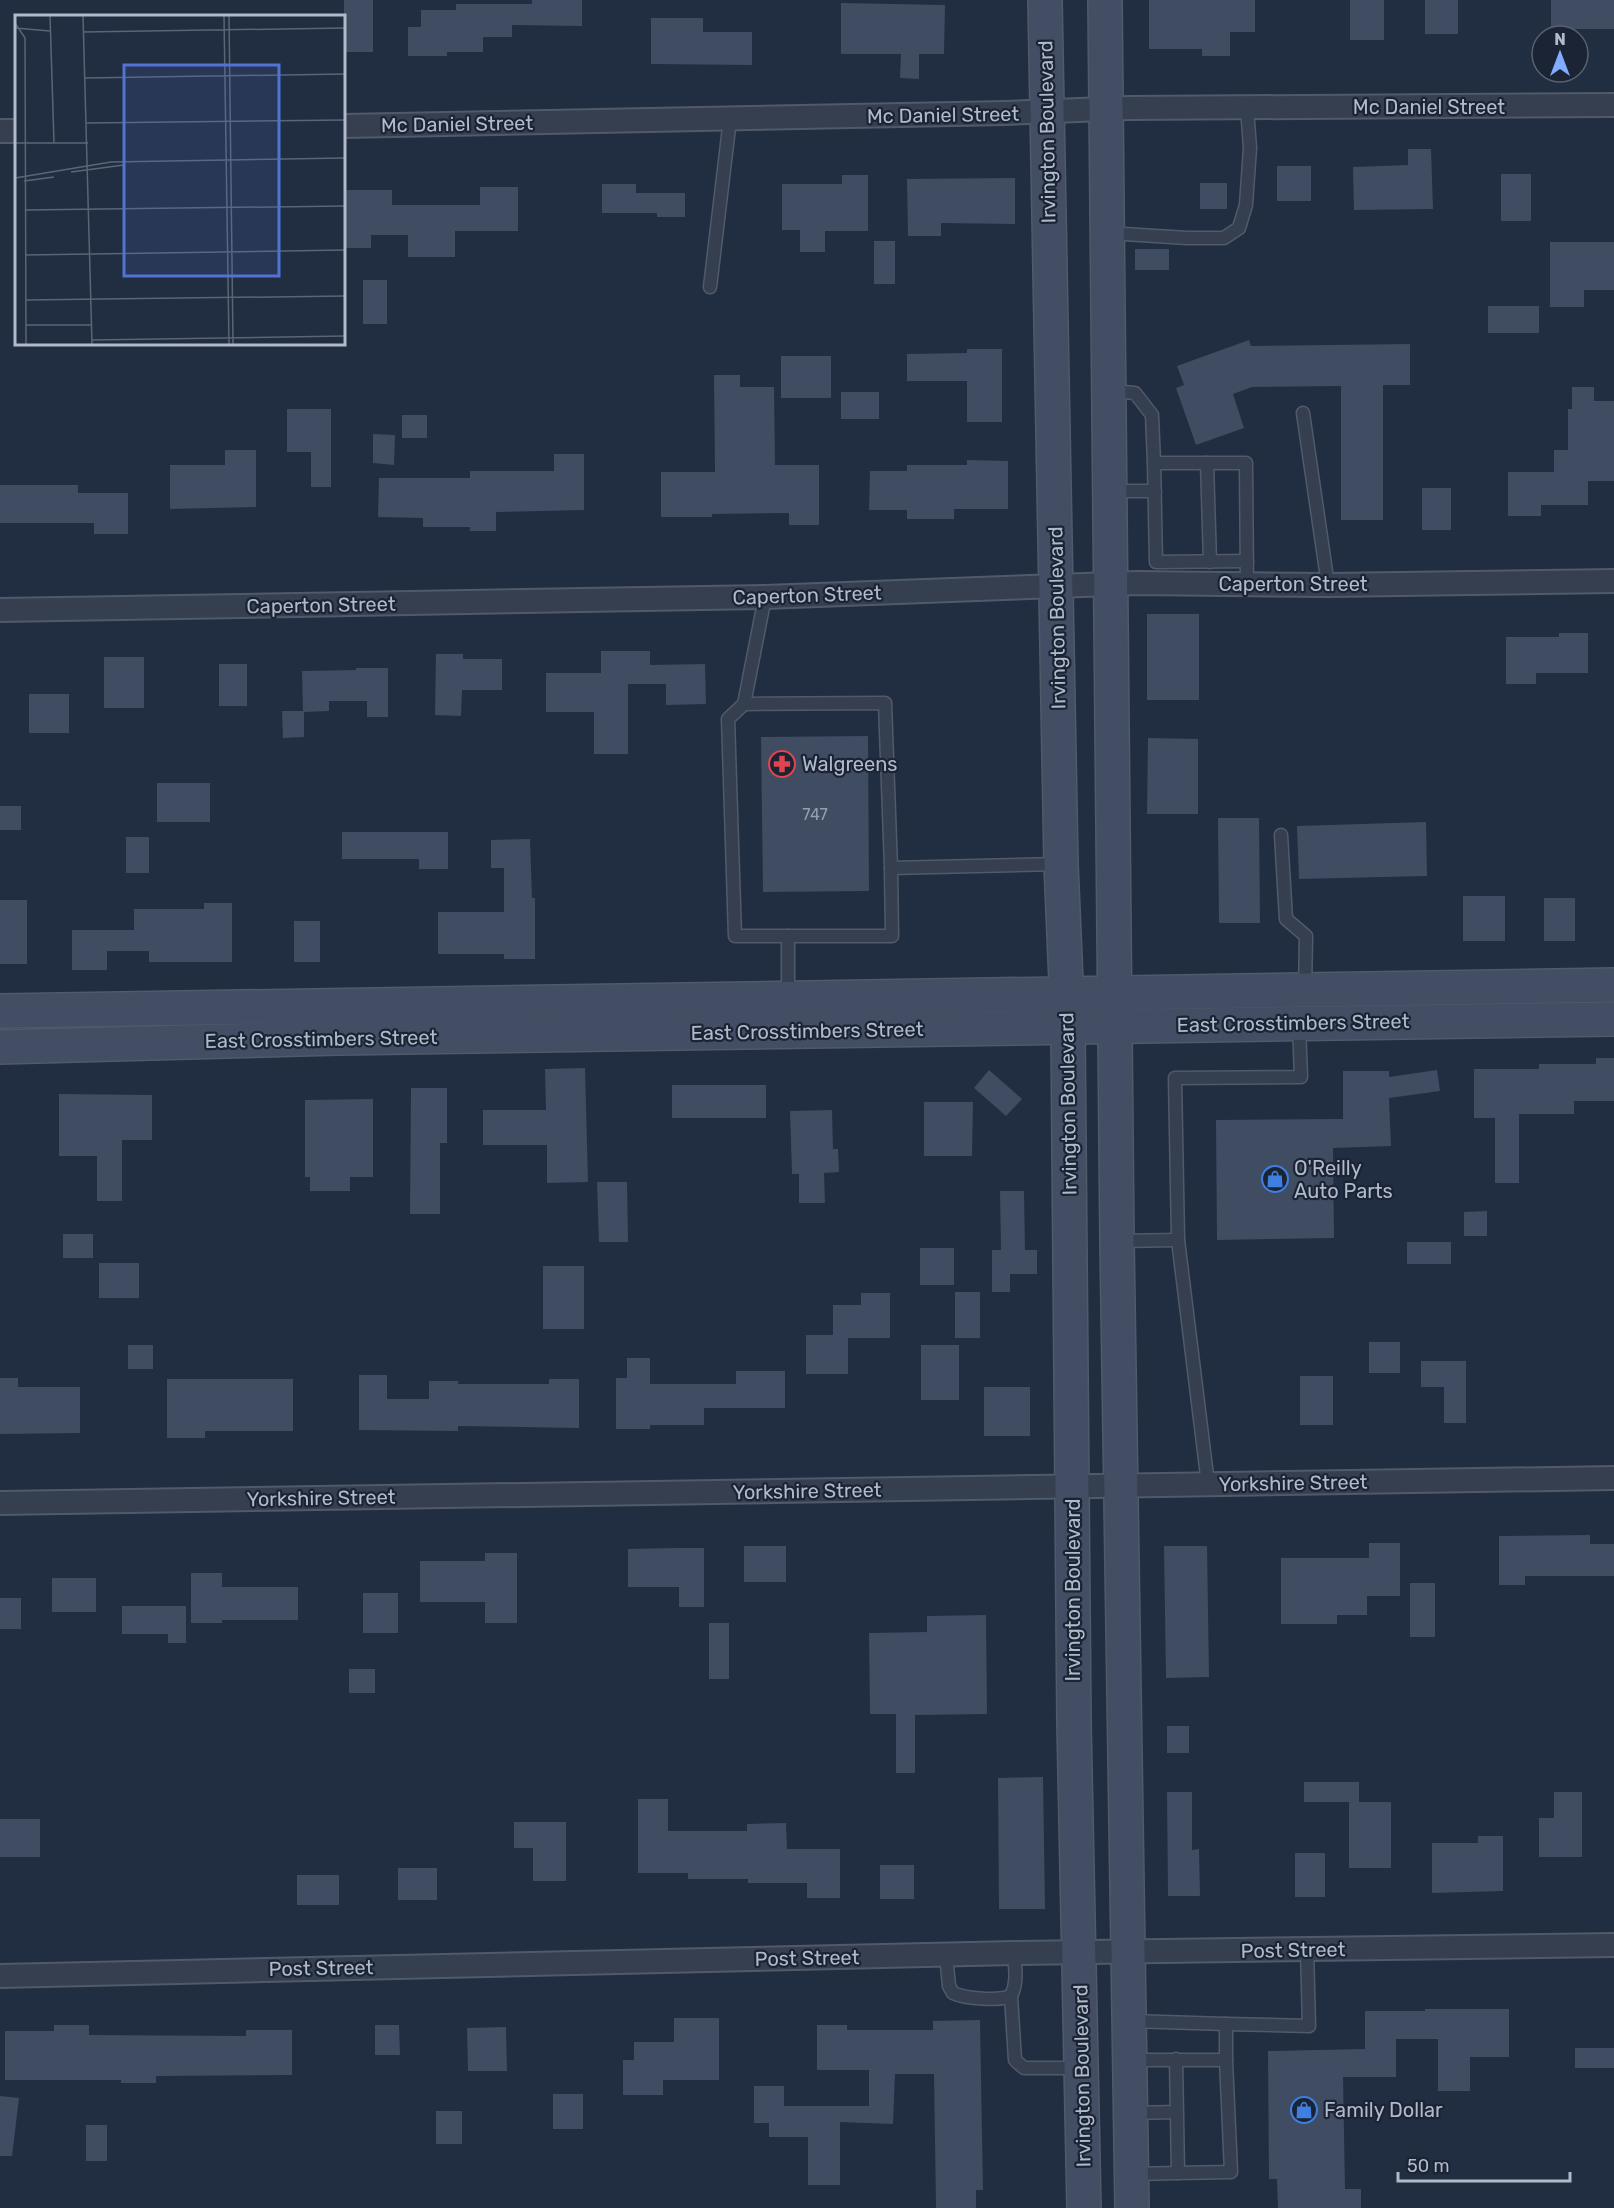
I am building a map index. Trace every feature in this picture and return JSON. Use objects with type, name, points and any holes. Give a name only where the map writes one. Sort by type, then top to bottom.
[{"type":"main road","name":"Irvington Boulevard","points":[[1045,0],[1061,864],[1068,1028],[1074,1724],[1084,2208]]},
{"type":"main road","points":[[1105,0],[1117,1241],[1132,2208]]},
{"type":"main road","name":"East Crosstimbers Street","points":[[16,1010],[1614,985]]},
{"type":"main road","points":[[1486,1021],[1487,987]]},
{"type":"main road","points":[[791,998],[792,1031]]},
{"type":"main road","points":[[338,1038],[340,1005]]},
{"type":"main road","points":[[16,1010],[34,1045]]},
{"type":"main road","name":"East Crosstimbers Street","points":[[0,1047],[338,1038],[1614,1019]]},
{"type":"main road","points":[[1070,1242],[1117,1241]]},
{"type":"main road","points":[[1074,1724],[1124,1723]]},
{"type":"street","name":"Mc Daniel Street","points":[[345,126],[1107,110],[1614,105]]},
{"type":"street","name":"Caperton Street","points":[[0,610],[765,597],[1110,584],[1328,585],[1614,581]]},
{"type":"street","name":"Yorkshire Street","points":[[0,1503],[1614,1478]]},
{"type":"street","name":"Post Street","points":[[0,1976],[1014,1953],[1614,1945]]},
{"type":"lane","points":[[1107,233],[1224,238],[1239,228],[1246,205],[1250,148],[1248,108]]},
{"type":"lane","points":[[710,287],[730,119]]},
{"type":"lane","points":[[1108,390],[1135,393],[1152,415],[1156,562],[1247,561]]},
{"type":"lane","points":[[1304,413],[1328,585]]},
{"type":"lane","points":[[1154,463],[1246,463],[1248,584]]},
{"type":"lane","points":[[1207,463],[1209,562]]},
{"type":"lane","points":[[1109,491],[1155,491]]},
{"type":"lane","points":[[744,704],[885,702],[892,936],[735,936],[728,719],[744,704],[765,597]]},
{"type":"lane","points":[[1281,835],[1286,919],[1306,936],[1305,989]]},
{"type":"lane","points":[[891,868],[1061,864]]},
{"type":"lane","points":[[788,936],[791,998]]},
{"type":"lane","points":[[1208,1484],[1178,1240],[1174,1078],[1301,1077],[1299,1023]]},
{"type":"lane","points":[[1117,1241],[1178,1240]]},
{"type":"lane","points":[[1129,2021],[1309,2026],[1307,1949]]},
{"type":"lane","points":[[1014,1953],[1015,1989],[1011,1996],[1015,2060],[1024,2068],[1082,2067]]},
{"type":"lane","points":[[946,1955],[949,1986],[953,1993],[961,1997],[1006,1998],[1011,1996]]},
{"type":"lane","points":[[1131,2174],[1231,2172],[1226,2024]]},
{"type":"lane","points":[[1176,2059],[1178,2173]]},
{"type":"lane","points":[[1129,2060],[1226,2060]]},
{"type":"lane","points":[[1130,2113],[1176,2112]]},
{"type":"building","points":[[344,0],[373,0],[373,52],[345,52]]},
{"type":"building","points":[[532,0],[582,0],[582,26],[512,25],[512,37],[483,37],[483,52],[447,52],[447,56],[408,56],[408,27],[421,27],[421,10],[456,10],[456,4],[532,4]]},
{"type":"building","points":[[1149,0],[1255,0],[1255,32],[1230,32],[1230,56],[1202,56],[1202,49],[1149,49]]},
{"type":"building","points":[[1350,0],[1384,0],[1384,40],[1350,40]]},
{"type":"building","points":[[1425,0],[1458,0],[1458,34],[1425,34]]},
{"type":"building","points":[[1551,0],[1614,0],[1614,29],[1590,29],[1590,24],[1551,24]]},
{"type":"building","points":[[841,3],[945,5],[944,54],[919,54],[919,79],[900,78],[901,54],[841,54]]},
{"type":"building","points":[[651,18],[703,18],[703,32],[752,32],[752,65],[651,64]]},
{"type":"building","points":[[1408,149],[1431,149],[1433,209],[1354,210],[1353,167],[1408,165]]},
{"type":"building","points":[[1277,166],[1311,166],[1311,201],[1277,201]]},
{"type":"building","points":[[1501,174],[1531,174],[1531,221],[1501,221]]},
{"type":"building","points":[[842,175],[868,175],[868,231],[825,231],[825,252],[800,252],[800,230],[782,230],[782,184],[842,184]]},
{"type":"building","points":[[1015,178],[1015,224],[941,223],[941,236],[908,236],[907,179]]},
{"type":"building","points":[[1200,183],[1227,183],[1227,209],[1200,209]]},
{"type":"building","points":[[602,184],[636,184],[636,193],[685,193],[685,217],[657,217],[657,213],[602,213]]},
{"type":"building","points":[[480,187],[518,187],[518,231],[455,231],[455,257],[408,257],[408,235],[371,235],[371,248],[345,248],[345,190],[392,190],[392,205],[480,205]]},
{"type":"building","points":[[874,241],[895,241],[895,284],[874,284]]},
{"type":"building","points":[[1550,242],[1614,242],[1614,290],[1584,290],[1584,307],[1550,307]]},
{"type":"building","points":[[1135,249],[1169,249],[1169,270],[1135,270]]},
{"type":"building","points":[[363,280],[387,280],[387,324],[363,324]]},
{"type":"building","points":[[1488,306],[1539,306],[1539,333],[1488,333]]},
{"type":"building","points":[[1249,340],[1251,346],[1410,344],[1410,385],[1383,385],[1383,520],[1341,520],[1341,386],[1252,387],[1233,394],[1244,428],[1196,445],[1176,388],[1184,385],[1177,366]]},
{"type":"building","points":[[967,349],[1002,349],[1002,422],[967,422],[967,381],[907,381],[907,354],[967,353]]},
{"type":"building","points":[[781,356],[831,356],[831,398],[781,398]]},
{"type":"building","points":[[714,375],[740,375],[740,387],[774,387],[775,465],[819,465],[819,525],[789,525],[789,513],[661,517],[661,472],[715,472]]},
{"type":"building","points":[[1572,387],[1594,387],[1594,401],[1614,401],[1614,481],[1588,481],[1588,505],[1541,505],[1541,516],[1508,516],[1508,472],[1554,472],[1554,450],[1568,450],[1568,409],[1572,409]]},
{"type":"building","points":[[841,392],[879,392],[879,419],[841,419]]},
{"type":"building","points":[[287,409],[331,409],[331,487],[311,487],[311,452],[287,452]]},
{"type":"building","points":[[402,415],[427,415],[427,438],[402,438]]},
{"type":"building","points":[[373,434],[395,435],[394,465],[373,463]]},
{"type":"building","points":[[225,450],[256,450],[256,507],[170,509],[170,465],[225,465]]},
{"type":"building","points":[[554,454],[584,454],[584,510],[496,512],[496,531],[470,531],[470,527],[423,527],[423,518],[378,517],[379,478],[470,478],[470,471],[554,471]]},
{"type":"building","points":[[967,460],[1008,461],[1008,509],[954,509],[954,519],[907,519],[907,510],[869,510],[870,471],[907,471],[907,465],[967,465]]},
{"type":"building","points":[[0,485],[78,485],[78,493],[128,493],[128,534],[94,534],[94,523],[0,523]]},
{"type":"building","points":[[1422,488],[1451,488],[1451,530],[1422,530]]},
{"type":"building","points":[[1147,614],[1199,614],[1199,700],[1147,700]]},
{"type":"building","points":[[1559,633],[1588,633],[1588,673],[1536,673],[1536,684],[1506,684],[1506,637],[1559,637]]},
{"type":"building","points":[[601,651],[650,651],[650,665],[705,664],[706,704],[666,705],[666,684],[628,684],[628,754],[594,754],[594,712],[546,712],[546,673],[601,673]]},
{"type":"building","points":[[436,654],[463,654],[463,659],[502,659],[502,690],[462,690],[461,716],[435,715]]},
{"type":"building","points":[[104,657],[144,657],[144,708],[104,708]]},
{"type":"building","points":[[219,664],[247,664],[247,706],[219,706]]},
{"type":"building","points":[[356,668],[388,668],[388,717],[367,717],[367,701],[329,701],[329,711],[304,712],[304,737],[283,738],[282,711],[303,711],[302,671],[356,670]]},
{"type":"building","points":[[29,694],[69,694],[69,733],[29,733]]},
{"type":"building","name":"Walgreens","points":[[868,736],[869,891],[763,892],[761,737]]},
{"type":"building","points":[[1148,738],[1198,739],[1198,814],[1147,814]]},
{"type":"building","points":[[157,783],[210,783],[210,822],[157,822]]},
{"type":"building","points":[[0,806],[21,806],[21,830],[0,830]]},
{"type":"building","points":[[1218,818],[1259,818],[1260,923],[1219,923]]},
{"type":"building","points":[[1426,822],[1427,876],[1299,879],[1297,826]]},
{"type":"building","points":[[342,832],[448,832],[448,869],[419,869],[419,859],[342,859]]},
{"type":"building","points":[[126,837],[149,837],[149,873],[126,873]]},
{"type":"building","points":[[530,839],[532,898],[535,898],[535,959],[504,959],[504,954],[438,954],[438,912],[504,912],[504,868],[491,868],[491,840]]},
{"type":"building","points":[[1463,896],[1505,896],[1505,941],[1463,941]]},
{"type":"building","points":[[1544,898],[1575,898],[1575,941],[1544,941]]},
{"type":"building","points":[[0,900],[27,900],[27,964],[0,964]]},
{"type":"building","points":[[204,903],[232,903],[232,962],[149,962],[149,951],[107,951],[107,970],[72,970],[72,930],[134,930],[134,909],[204,909]]},
{"type":"building","points":[[294,921],[320,921],[320,962],[294,962]]},
{"type":"building","points":[[1596,1058],[1614,1058],[1614,1101],[1574,1101],[1574,1114],[1519,1114],[1519,1183],[1495,1183],[1495,1118],[1474,1118],[1474,1069],[1539,1069],[1539,1064],[1596,1064]]},
{"type":"building","points":[[585,1068],[588,1182],[547,1183],[547,1145],[483,1145],[483,1110],[546,1110],[545,1069]]},
{"type":"building","points":[[989,1070],[1022,1099],[1006,1116],[974,1088]]},
{"type":"building","name":"O'Reilly Auto Parts","points":[[1437,1070],[1440,1091],[1389,1098],[1391,1146],[1333,1148],[1334,1238],[1217,1240],[1216,1120],[1343,1119],[1343,1071],[1389,1071],[1389,1077]]},
{"type":"building","points":[[672,1085],[766,1085],[766,1118],[672,1118]]},
{"type":"building","points":[[411,1088],[447,1088],[447,1143],[440,1143],[440,1214],[410,1214]]},
{"type":"building","points":[[59,1094],[152,1095],[152,1140],[122,1140],[122,1201],[97,1201],[97,1156],[59,1156]]},
{"type":"building","points":[[373,1099],[373,1177],[350,1177],[350,1191],[310,1191],[310,1177],[305,1177],[305,1100]]},
{"type":"building","points":[[924,1102],[973,1102],[972,1156],[924,1156]]},
{"type":"building","points":[[832,1110],[833,1149],[838,1149],[839,1172],[824,1173],[825,1203],[799,1203],[799,1174],[792,1174],[790,1111]]},
{"type":"building","points":[[597,1182],[627,1182],[628,1242],[599,1242]]},
{"type":"building","points":[[1000,1191],[1024,1191],[1025,1250],[1037,1250],[1037,1274],[1010,1274],[1010,1292],[992,1292],[992,1250],[1001,1250]]},
{"type":"building","points":[[1487,1211],[1487,1236],[1464,1236],[1464,1212]]},
{"type":"building","points":[[63,1234],[93,1234],[93,1258],[63,1258]]},
{"type":"building","points":[[1407,1242],[1451,1242],[1451,1264],[1407,1264]]},
{"type":"building","points":[[920,1248],[954,1248],[954,1285],[920,1285]]},
{"type":"building","points":[[99,1263],[139,1263],[139,1298],[99,1298]]},
{"type":"building","points":[[543,1266],[584,1266],[584,1329],[543,1329]]},
{"type":"building","points":[[955,1292],[980,1292],[980,1338],[955,1338]]},
{"type":"building","points":[[861,1293],[890,1293],[890,1338],[848,1338],[848,1374],[806,1374],[806,1335],[833,1335],[833,1305],[861,1305]]},
{"type":"building","points":[[1369,1342],[1400,1342],[1400,1373],[1369,1373]]},
{"type":"building","points":[[128,1345],[153,1345],[153,1369],[128,1369]]},
{"type":"building","points":[[921,1345],[959,1345],[959,1400],[921,1400]]},
{"type":"building","points":[[627,1358],[650,1358],[650,1384],[736,1384],[736,1371],[785,1371],[785,1408],[704,1408],[704,1425],[650,1425],[650,1429],[616,1429],[616,1378],[627,1378]]},
{"type":"building","points":[[1421,1361],[1466,1361],[1466,1423],[1444,1423],[1444,1387],[1421,1387]]},
{"type":"building","points":[[359,1375],[387,1375],[387,1399],[429,1399],[429,1381],[458,1381],[458,1384],[549,1384],[549,1379],[579,1379],[579,1428],[458,1426],[458,1431],[359,1430]]},
{"type":"building","points":[[1300,1376],[1333,1376],[1333,1425],[1300,1425]]},
{"type":"building","points":[[0,1378],[18,1378],[18,1387],[80,1387],[80,1433],[0,1434]]},
{"type":"building","points":[[167,1379],[293,1379],[293,1431],[205,1431],[205,1438],[167,1438]]},
{"type":"building","points":[[984,1387],[1030,1387],[1030,1436],[984,1436]]},
{"type":"building","points":[[1590,1535],[1590,1544],[1614,1544],[1614,1576],[1525,1576],[1525,1585],[1499,1585],[1499,1536]]},
{"type":"building","points":[[1369,1543],[1400,1543],[1400,1596],[1367,1596],[1367,1615],[1337,1615],[1337,1624],[1281,1624],[1281,1558],[1369,1558]]},
{"type":"building","points":[[744,1546],[786,1546],[786,1582],[744,1582]]},
{"type":"building","points":[[1164,1546],[1207,1546],[1209,1677],[1166,1678]]},
{"type":"building","points":[[704,1548],[704,1607],[679,1607],[679,1587],[628,1587],[628,1549]]},
{"type":"building","points":[[485,1553],[517,1553],[517,1623],[485,1623],[485,1602],[420,1602],[420,1561],[485,1561]]},
{"type":"building","points":[[191,1573],[222,1573],[222,1587],[298,1587],[298,1620],[222,1620],[222,1623],[191,1623]]},
{"type":"building","points":[[52,1578],[96,1578],[96,1612],[52,1612]]},
{"type":"building","points":[[1410,1583],[1435,1583],[1435,1637],[1410,1637]]},
{"type":"building","points":[[363,1593],[398,1593],[398,1633],[363,1633]]},
{"type":"building","points":[[0,1598],[21,1598],[21,1629],[0,1629]]},
{"type":"building","points":[[122,1606],[186,1606],[186,1643],[168,1643],[168,1634],[122,1634]]},
{"type":"building","points":[[986,1615],[987,1714],[915,1715],[915,1773],[896,1773],[896,1714],[870,1714],[869,1633],[927,1632],[927,1616]]},
{"type":"building","points":[[709,1623],[729,1623],[729,1679],[709,1679]]},
{"type":"building","points":[[349,1669],[375,1669],[375,1693],[349,1693]]},
{"type":"building","points":[[1167,1726],[1189,1726],[1189,1753],[1167,1753]]},
{"type":"building","points":[[1043,1777],[1045,1909],[999,1909],[998,1778]]},
{"type":"building","points":[[1304,1782],[1359,1782],[1359,1802],[1391,1802],[1391,1868],[1349,1868],[1349,1802],[1304,1802]]},
{"type":"building","points":[[1167,1792],[1192,1792],[1192,1850],[1199,1849],[1200,1896],[1168,1896]]},
{"type":"building","points":[[1554,1792],[1582,1792],[1582,1857],[1539,1857],[1539,1818],[1554,1818]]},
{"type":"building","points":[[638,1799],[668,1799],[668,1831],[747,1831],[747,1824],[786,1823],[787,1849],[840,1849],[840,1898],[807,1898],[807,1883],[748,1883],[748,1879],[688,1879],[688,1873],[638,1873]]},
{"type":"building","points":[[0,1819],[40,1819],[40,1857],[0,1857]]},
{"type":"building","points":[[514,1822],[566,1822],[566,1881],[533,1881],[533,1848],[514,1848]]},
{"type":"building","points":[[1478,1836],[1503,1836],[1503,1891],[1432,1893],[1432,1843],[1478,1843]]},
{"type":"building","points":[[1295,1853],[1325,1853],[1325,1897],[1295,1897]]},
{"type":"building","points":[[880,1865],[914,1865],[914,1899],[880,1899]]},
{"type":"building","points":[[398,1868],[437,1868],[437,1900],[398,1900]]},
{"type":"building","points":[[297,1875],[339,1875],[339,1905],[297,1905]]},
{"type":"building","points":[[1425,2009],[1509,2009],[1509,2057],[1470,2057],[1470,2091],[1438,2091],[1438,2039],[1396,2039],[1396,2077],[1343,2077],[1345,2189],[1361,2189],[1361,2208],[1278,2208],[1277,2179],[1269,2179],[1268,2051],[1365,2049],[1365,2011],[1425,2011]]},
{"type":"building","points":[[674,2018],[719,2018],[719,2080],[663,2080],[663,2095],[623,2095],[623,2060],[634,2060],[634,2042],[674,2042]]},
{"type":"building","points":[[980,2020],[983,2190],[976,2190],[976,2208],[936,2208],[934,2074],[895,2074],[893,2124],[840,2122],[840,2185],[808,2185],[808,2137],[769,2137],[769,2123],[754,2123],[754,2086],[784,2086],[784,2106],[869,2106],[869,2070],[817,2070],[817,2025],[847,2025],[847,2030],[933,2030],[933,2021]]},
{"type":"building","points":[[54,2025],[89,2025],[89,2035],[246,2036],[246,2030],[292,2030],[292,2075],[156,2076],[156,2083],[121,2083],[121,2080],[5,2080],[5,2031],[54,2031]]},
{"type":"building","points":[[375,2025],[399,2025],[400,2055],[375,2055]]},
{"type":"building","points":[[506,2027],[507,2071],[468,2071],[467,2028]]},
{"type":"building","points":[[1575,2048],[1614,2048],[1614,2068],[1575,2068]]},
{"type":"building","points":[[553,2094],[583,2094],[583,2129],[553,2129]]},
{"type":"building","points":[[0,2096],[19,2098],[12,2156],[0,2156]]},
{"type":"building","points":[[436,2111],[462,2111],[462,2144],[436,2144]]},
{"type":"building","points":[[86,2125],[107,2125],[107,2161],[86,2161]]},
{"type":"place","name":"Walgreens","points":[[782,764]]},
{"type":"place","name":"O'Reilly Auto Parts","points":[[1275,1179]]},
{"type":"place","name":"Family Dollar","points":[[1304,2110]]}]
